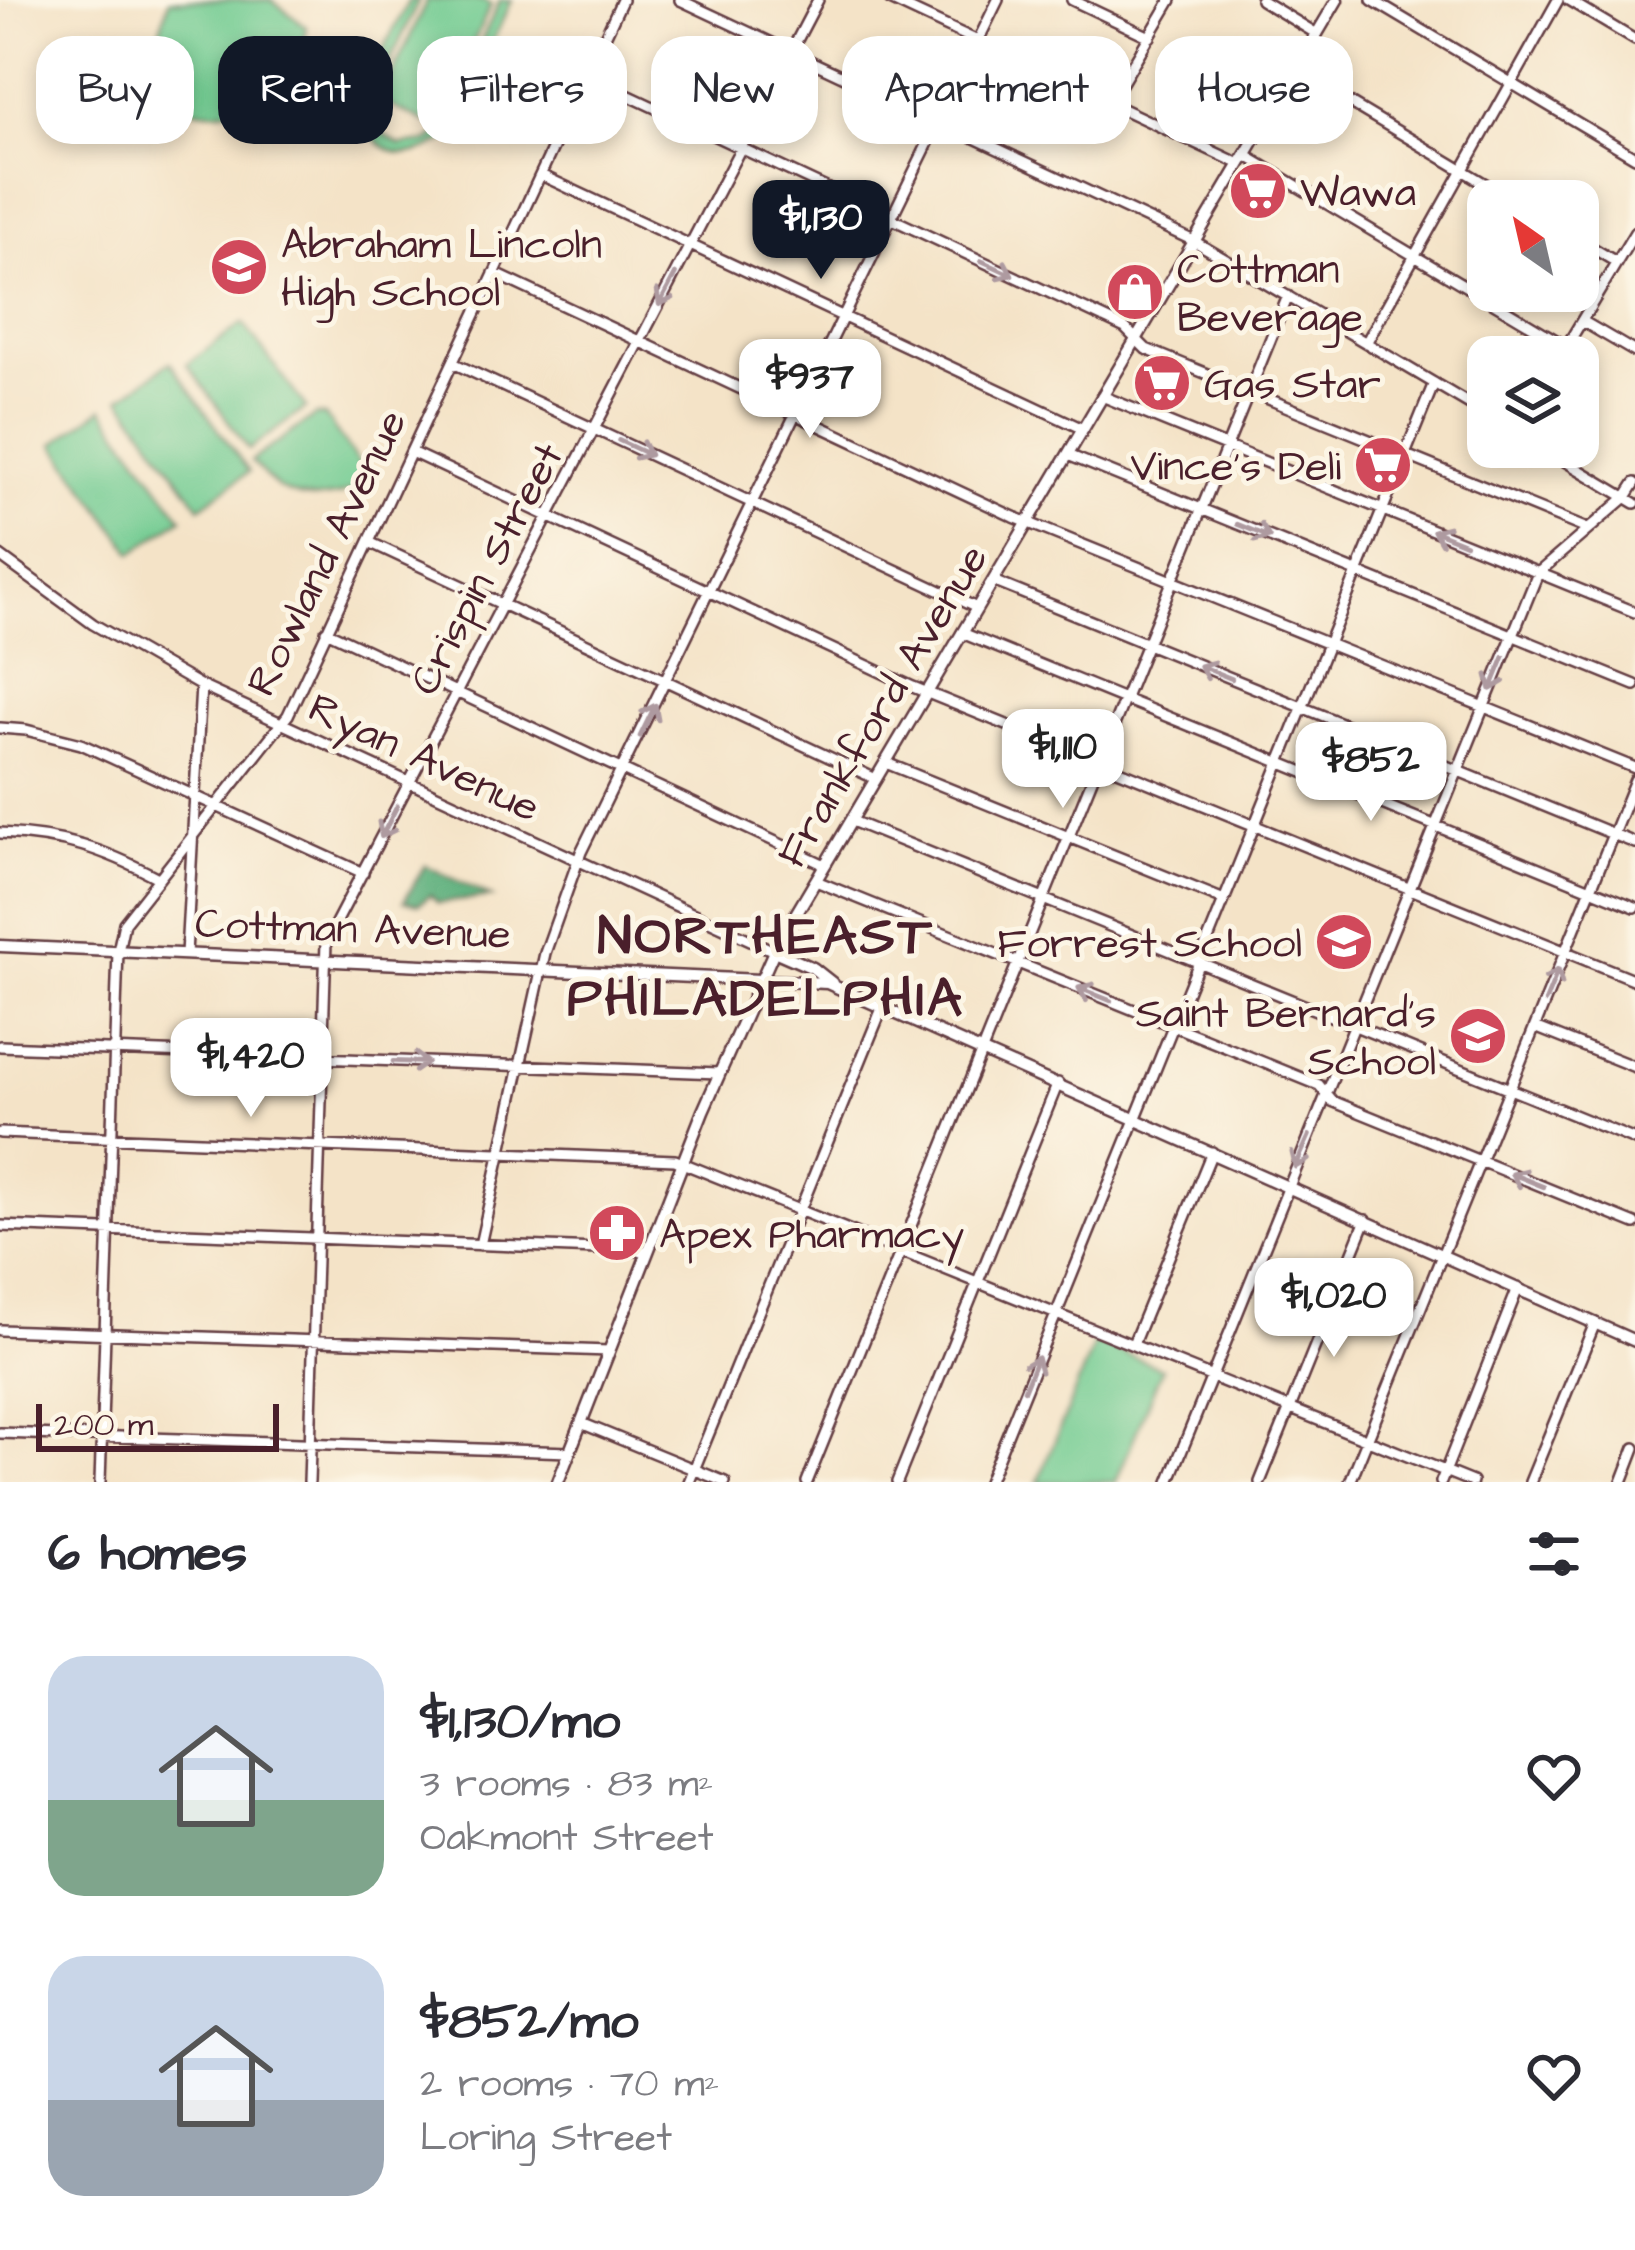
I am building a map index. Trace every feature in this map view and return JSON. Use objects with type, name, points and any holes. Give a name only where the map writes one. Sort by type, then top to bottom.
[{"type":"main road","name":"Frankford Avenue","points":[[1317,34],[1337,0]]},
{"type":"main road","name":"Frankford Avenue","points":[[558,1482],[760,978],[1252,144]]},
{"type":"main road","name":"Cottman Avenue","points":[[0,946],[760,978],[835,986],[1635,1340]]},
{"type":"main road","points":[[774,951],[813,968],[835,986]]},
{"type":"street","name":"Rowland Avenue","points":[[605,36],[622,0]]},
{"type":"street","points":[[680,0],[757,36]]},
{"type":"street","name":"Crispin Street","points":[[799,36],[818,0]]},
{"type":"street","points":[[890,0],[966,36]]},
{"type":"street","points":[[982,36],[998,0]]},
{"type":"street","points":[[1072,0],[1150,37]]},
{"type":"street","points":[[1131,70],[1171,0]]},
{"type":"street","points":[[1261,0],[1317,34]]},
{"type":"street","points":[[1372,0],[1635,157]]},
{"type":"street","points":[[1366,343],[1558,0]]},
{"type":"street","points":[[1568,0],[1635,40]]},
{"type":"street","points":[[627,95],[1122,326],[1146,349],[1587,529]]},
{"type":"street","points":[[1353,105],[1478,180]]},
{"type":"street","points":[[1131,112],[1243,159],[1549,336]]},
{"type":"street","name":"Rowland Avenue","points":[[100,1482],[118,951],[129,914],[288,715],[555,144]]},
{"type":"street","name":"Crispin Street","points":[[309,1482],[326,942],[742,144]]},
{"type":"street","points":[[480,1245],[543,968],[578,862],[929,144]]},
{"type":"street","points":[[987,144],[1194,241],[1467,403]]},
{"type":"street","points":[[541,175],[1083,429]]},
{"type":"street","points":[[1572,336],[1635,232]]},
{"type":"street","points":[[1599,252],[1616,262]]},
{"type":"street","points":[[494,273],[1028,522],[1635,768]]},
{"type":"street","points":[[807,1482],[1288,296]]},
{"type":"street","points":[[1582,321],[1635,352]]},
{"type":"street","points":[[453,363],[977,608]]},
{"type":"street","points":[[988,1482],[1434,383]]},
{"type":"street","points":[[1102,396],[1635,612]]},
{"type":"street","points":[[411,452],[927,693],[1635,980]]},
{"type":"street","points":[[1068,455],[1635,686]]},
{"type":"street","points":[[1576,468],[1630,500]]},
{"type":"street","points":[[1169,1482],[1538,573],[1587,529],[1630,500],[1635,483]]},
{"type":"street","points":[[369,542],[876,779]]},
{"type":"street","name":"Ryan Avenue","points":[[0,556],[93,624],[201,686],[774,951]]},
{"type":"street","points":[[993,581],[1635,843]]},
{"type":"street","points":[[326,631],[825,865]]},
{"type":"street","points":[[962,633],[1635,907]]},
{"type":"street","points":[[186,954],[201,686]]},
{"type":"street","points":[[0,728],[81,744],[363,873]]},
{"type":"street","points":[[886,763],[1224,900]]},
{"type":"street","points":[[1350,1482],[1635,780]]},
{"type":"street","points":[[852,821],[1635,1140]]},
{"type":"street","points":[[0,833],[89,845],[158,878]]},
{"type":"street","points":[[816,881],[1319,1085],[1331,1101],[1635,1225]]},
{"type":"street","points":[[689,1482],[883,1006]]},
{"type":"street","points":[[1535,1027],[1635,1066]]},
{"type":"street","points":[[0,1046],[719,1073]]},
{"type":"street","points":[[897,1482],[1058,1083]]},
{"type":"street","points":[[0,1133],[683,1162],[1367,1439],[1443,1476],[1472,1482]]},
{"type":"street","points":[[1133,1344],[1212,1152]]},
{"type":"street","points":[[1260,1482],[1366,1220]]},
{"type":"street","points":[[0,1226],[648,1251]]},
{"type":"street","points":[[1443,1476],[1518,1288]]},
{"type":"street","points":[[1530,1482],[1595,1323]]},
{"type":"street","points":[[0,1330],[609,1351]]},
{"type":"street","points":[[581,1424],[725,1482]]},
{"type":"street","points":[[0,1433],[570,1452]]},
{"type":"street","points":[[1622,1482],[1635,1448]]},
{"type":"green space","points":[[169,0],[271,0],[307,27],[304,36],[218,36],[218,111],[194,109],[194,36],[158,36]]},
{"type":"green space","points":[[409,0],[419,0],[393,56],[390,36]]},
{"type":"green space","points":[[427,0],[481,0],[491,5],[476,36],[417,36],[417,118],[393,107],[393,73]]},
{"type":"green space","points":[[500,0],[512,0],[495,36],[484,36]]},
{"type":"green space","points":[[393,140],[400,145],[438,144],[408,154],[381,144]]},
{"type":"green space","points":[[243,323],[306,408],[249,450],[187,364]]},
{"type":"green space","points":[[170,362],[249,472],[200,507],[121,398]]},
{"type":"green space","points":[[103,408],[182,518],[133,553],[54,444]]},
{"type":"green space","points":[[316,415],[325,416],[369,478],[326,498],[302,497],[279,488],[251,461]]},
{"type":"green space","points":[[425,865],[491,897],[438,903],[430,895],[419,904],[404,901]]},
{"type":"green space","points":[[1095,1342],[1162,1368],[1116,1482],[1038,1482]]},
{"type":"place","name":"Wawa","points":[[1258,191]]},
{"type":"place","name":"Abraham Lincoln High School","points":[[239,267]]},
{"type":"place","name":"Cottman Beverage","points":[[1135,292]]},
{"type":"place","name":"Gas Star","points":[[1162,383]]},
{"type":"place","name":"Vince's Deli","points":[[1383,465]]},
{"type":"place","name":"Forrest School","points":[[1344,942]]},
{"type":"place","name":"Saint Bernard's School","points":[[1478,1036]]},
{"type":"place","name":"Apex Pharmacy","points":[[617,1233]]},
{"type":"district","name":"NORTHEAST PHILADELPHIA","points":[[766,965]]}]
